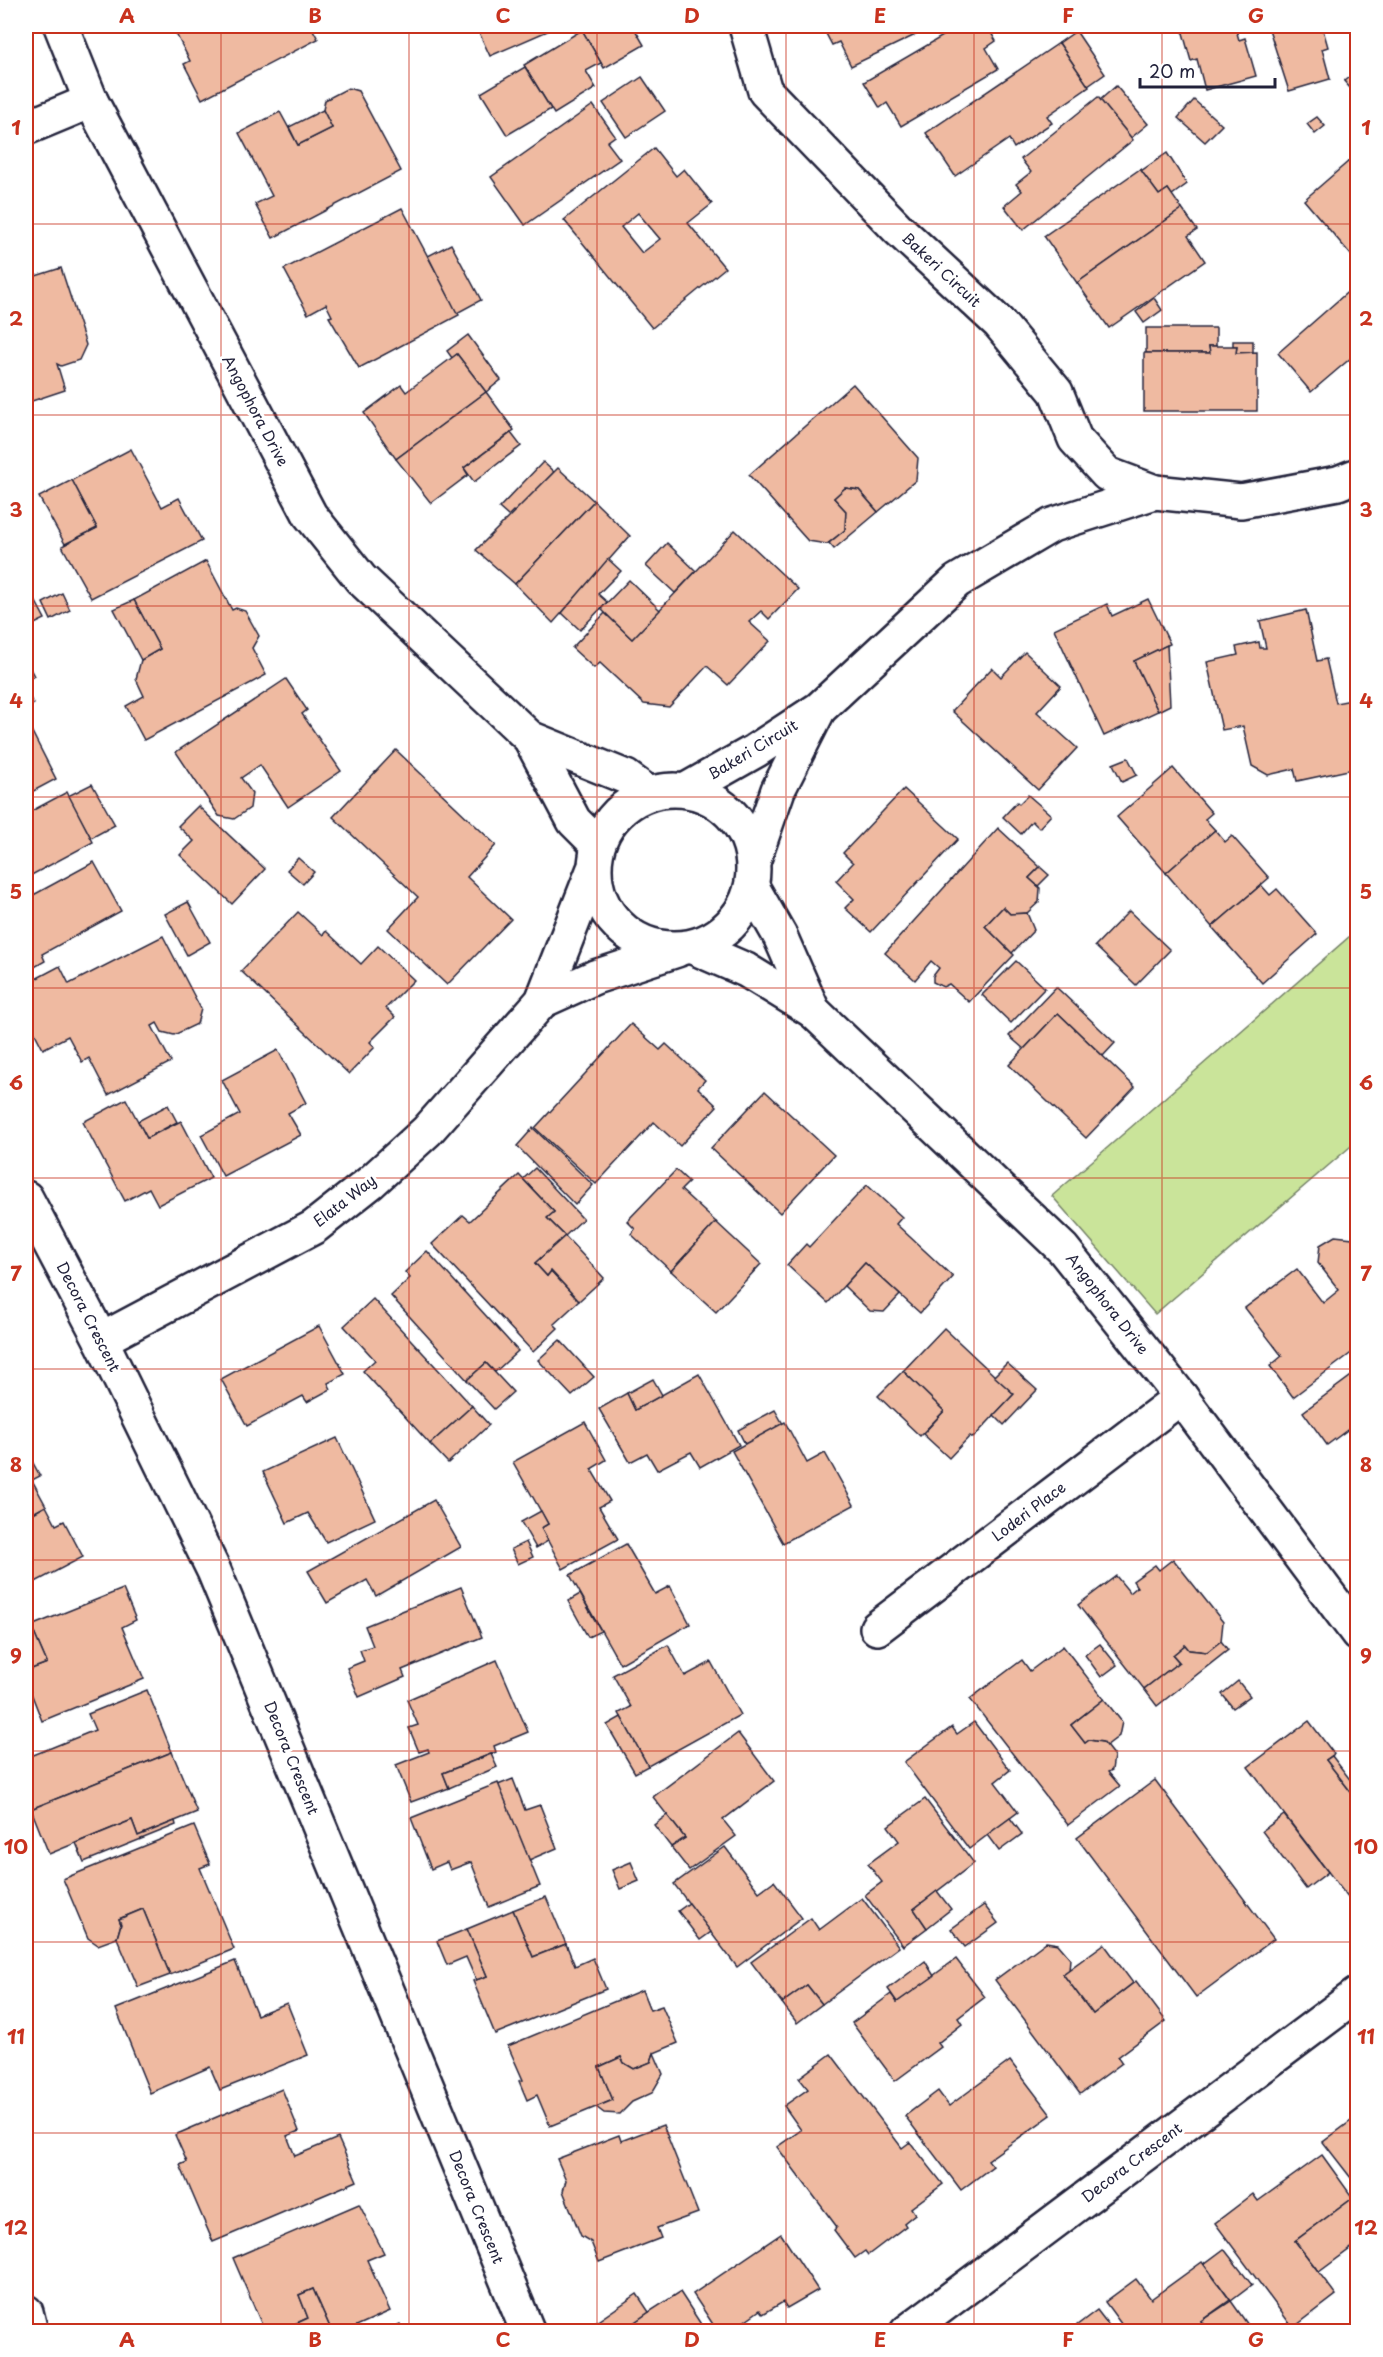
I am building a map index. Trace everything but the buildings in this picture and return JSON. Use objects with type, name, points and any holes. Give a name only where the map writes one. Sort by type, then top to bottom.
[{"type":"main road","name":"Angophora Drive","points":[[61,26],[90,101],[310,515],[361,579],[530,738],[595,857]]},
{"type":"main road","name":"Bakeri Circuit","points":[[746,26],[765,91],[898,229],[999,323],[1056,392],[1075,439],[1107,474],[1155,492],[1241,501],[1338,483],[1358,475]]},
{"type":"main road","points":[[26,128],[90,101]]},
{"type":"main road","name":"Bakeri Circuit","points":[[686,790],[756,751],[819,709],[957,581],[1052,525],[1155,492]]},
{"type":"main road","name":"Bakeri Circuit","points":[[753,873],[777,790],[819,709]]},
{"type":"main road","name":"Angophora Drive","points":[[530,738],[626,777],[648,793]]},
{"type":"main road","points":[[686,790],[712,798],[730,812],[746,835],[753,873],[739,917],[719,936],[686,948],[651,946],[623,931],[604,909],[595,857],[610,820],[624,806],[648,793],[686,790]]},
{"type":"main road","name":"Elata Way","points":[[101,1340],[314,1227],[371,1182],[427,1131],[542,1001],[595,857]]},
{"type":"main road","name":"Angophora Drive","points":[[753,873],[813,1011]]},
{"type":"main road","name":"Angophora Drive","points":[[686,948],[746,970],[813,1011],[1064,1249],[1181,1397],[1358,1634]]},
{"type":"main road","name":"Elata Way","points":[[542,1001],[595,977],[686,948]]},
{"type":"main road","name":"Decora Crescent","points":[[26,1198],[101,1340],[214,1571],[528,2331]]},
{"type":"main road","name":"Loderi Place","points":[[877,1628],[1181,1397]]},
{"type":"main road","name":"Decora Crescent","points":[[907,2331],[1358,1994]]},
{"type":"main road","points":[[26,2312],[31,2331]]},
{"type":"green space","points":[[1357,930],[1357,1141],[1155,1314],[1052,1196]]}]
